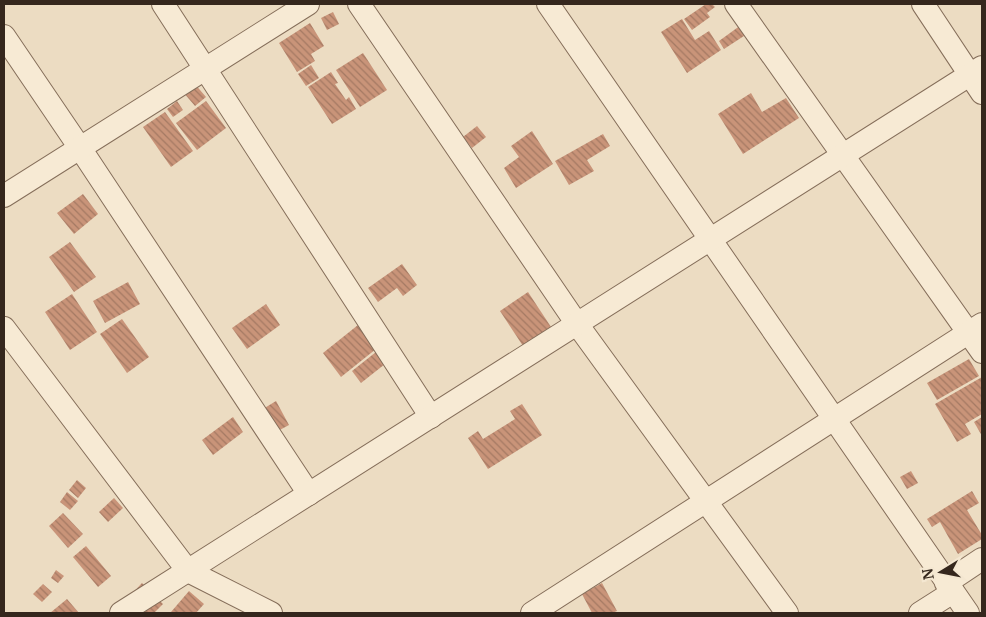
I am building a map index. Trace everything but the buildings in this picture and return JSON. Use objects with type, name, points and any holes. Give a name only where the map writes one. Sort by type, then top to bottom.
[{"type":"street","points":[[163,4],[431,417]]},
{"type":"street","points":[[4,196],[308,4]]},
{"type":"street","points":[[359,4],[577,324],[787,613]]},
{"type":"street","points":[[548,4],[968,613]]},
{"type":"street","points":[[736,4],[842,156],[975,328],[982,352]]},
{"type":"street","points":[[121,613],[842,156],[978,78],[923,4]]},
{"type":"street","points":[[4,36],[309,494]]},
{"type":"street","points":[[4,328],[188,570],[271,613]]},
{"type":"street","points":[[532,613],[975,328]]},
{"type":"street","points":[[920,613],[982,559]]}]
